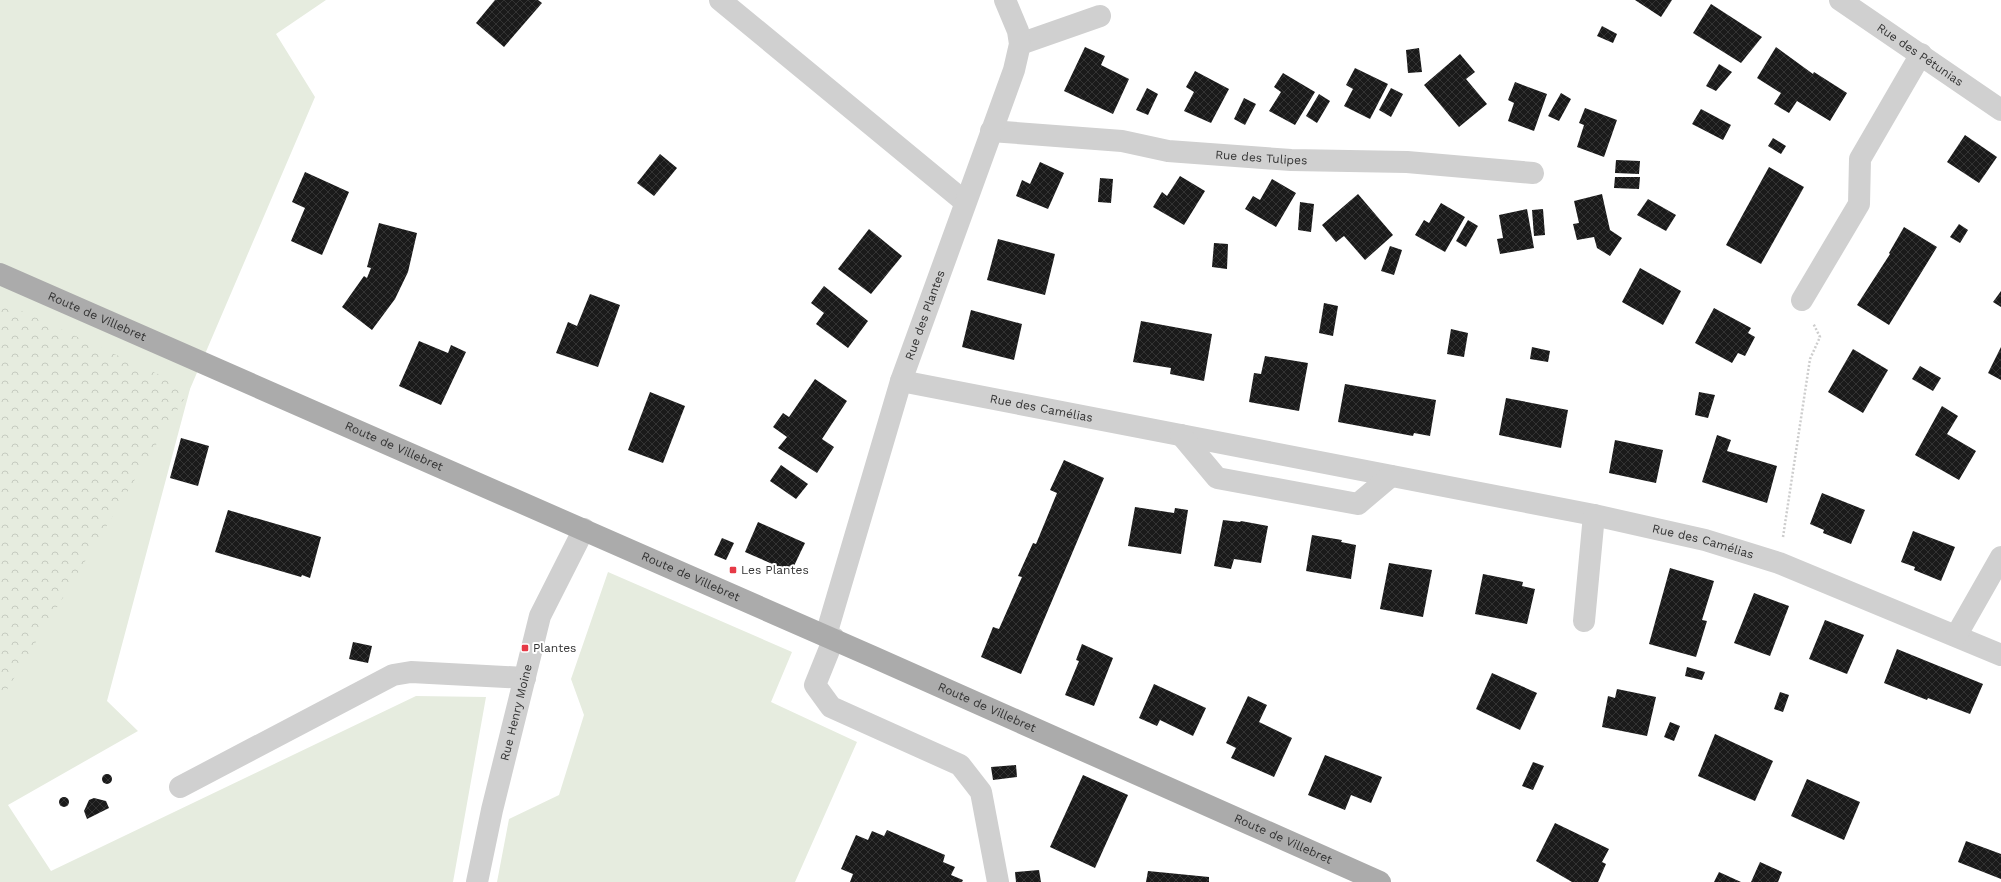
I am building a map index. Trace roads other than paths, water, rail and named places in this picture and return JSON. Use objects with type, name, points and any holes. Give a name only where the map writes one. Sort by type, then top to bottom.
[{"type":"main road","name":"Route de Villebret","points":[[0,274],[830,637],[1380,882]]},
{"type":"street","points":[[720,0],[965,202]]},
{"type":"street","name":"Rue des Plantes","points":[[998,882],[981,792],[960,765],[831,707],[815,685],[830,637],[901,382],[1014,70],[1020,44],[1018,31],[1005,0]]},
{"type":"street","name":"Rue des Pétunias","points":[[1840,0],[2001,110]]},
{"type":"street","points":[[1020,44],[1100,16]]},
{"type":"street","points":[[1802,300],[1859,204],[1860,159],[1921,54]]},
{"type":"street","name":"Rue des Tulipes","points":[[991,131],[1122,141],[1184,152],[1291,160],[1407,162],[1533,173]]},
{"type":"street","name":"Rue des Camélias","points":[[901,382],[1594,514],[1705,540],[1778,563],[2001,655]]},
{"type":"street","points":[[1181,435],[1217,478],[1358,504],[1391,476]]},
{"type":"street","points":[[1584,621],[1594,514]]},
{"type":"street","name":"Rue Henry Moine","points":[[477,882],[492,810],[540,616],[584,529]]},
{"type":"street","points":[[1956,636],[2001,557]]},
{"type":"street","points":[[180,787],[393,675],[412,672],[525,678]]},
{"type":"place","name":"Les Plantes","points":[[733,570]]},
{"type":"place","name":"Plantes","points":[[525,648]]}]
